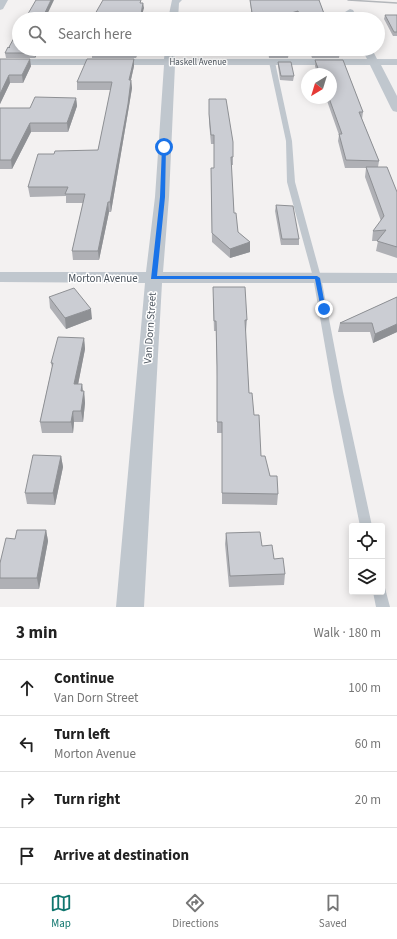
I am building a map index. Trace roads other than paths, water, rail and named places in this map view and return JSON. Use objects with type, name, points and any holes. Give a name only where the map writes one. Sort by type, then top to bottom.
[{"type":"street","points":[[0,7],[4,0]]},
{"type":"street","points":[[174,12],[175,2],[178,0]]},
{"type":"street","name":"Haskell Avenue","points":[[0,62],[170,56],[272,62],[397,62]]},
{"type":"street","name":"Van Dorn Street","points":[[130,607],[154,278],[162,197],[170,56]]},
{"type":"street","points":[[371,56],[397,108]]},
{"type":"street","name":"Morton Avenue","points":[[0,277],[397,278]]},
{"type":"lane","points":[[272,62],[289,141],[291,182],[317,278],[338,392],[365,523]]},
{"type":"lane","points":[[381,595],[383,607]]},
{"type":"railway","points":[[348,0],[397,3]]}]
